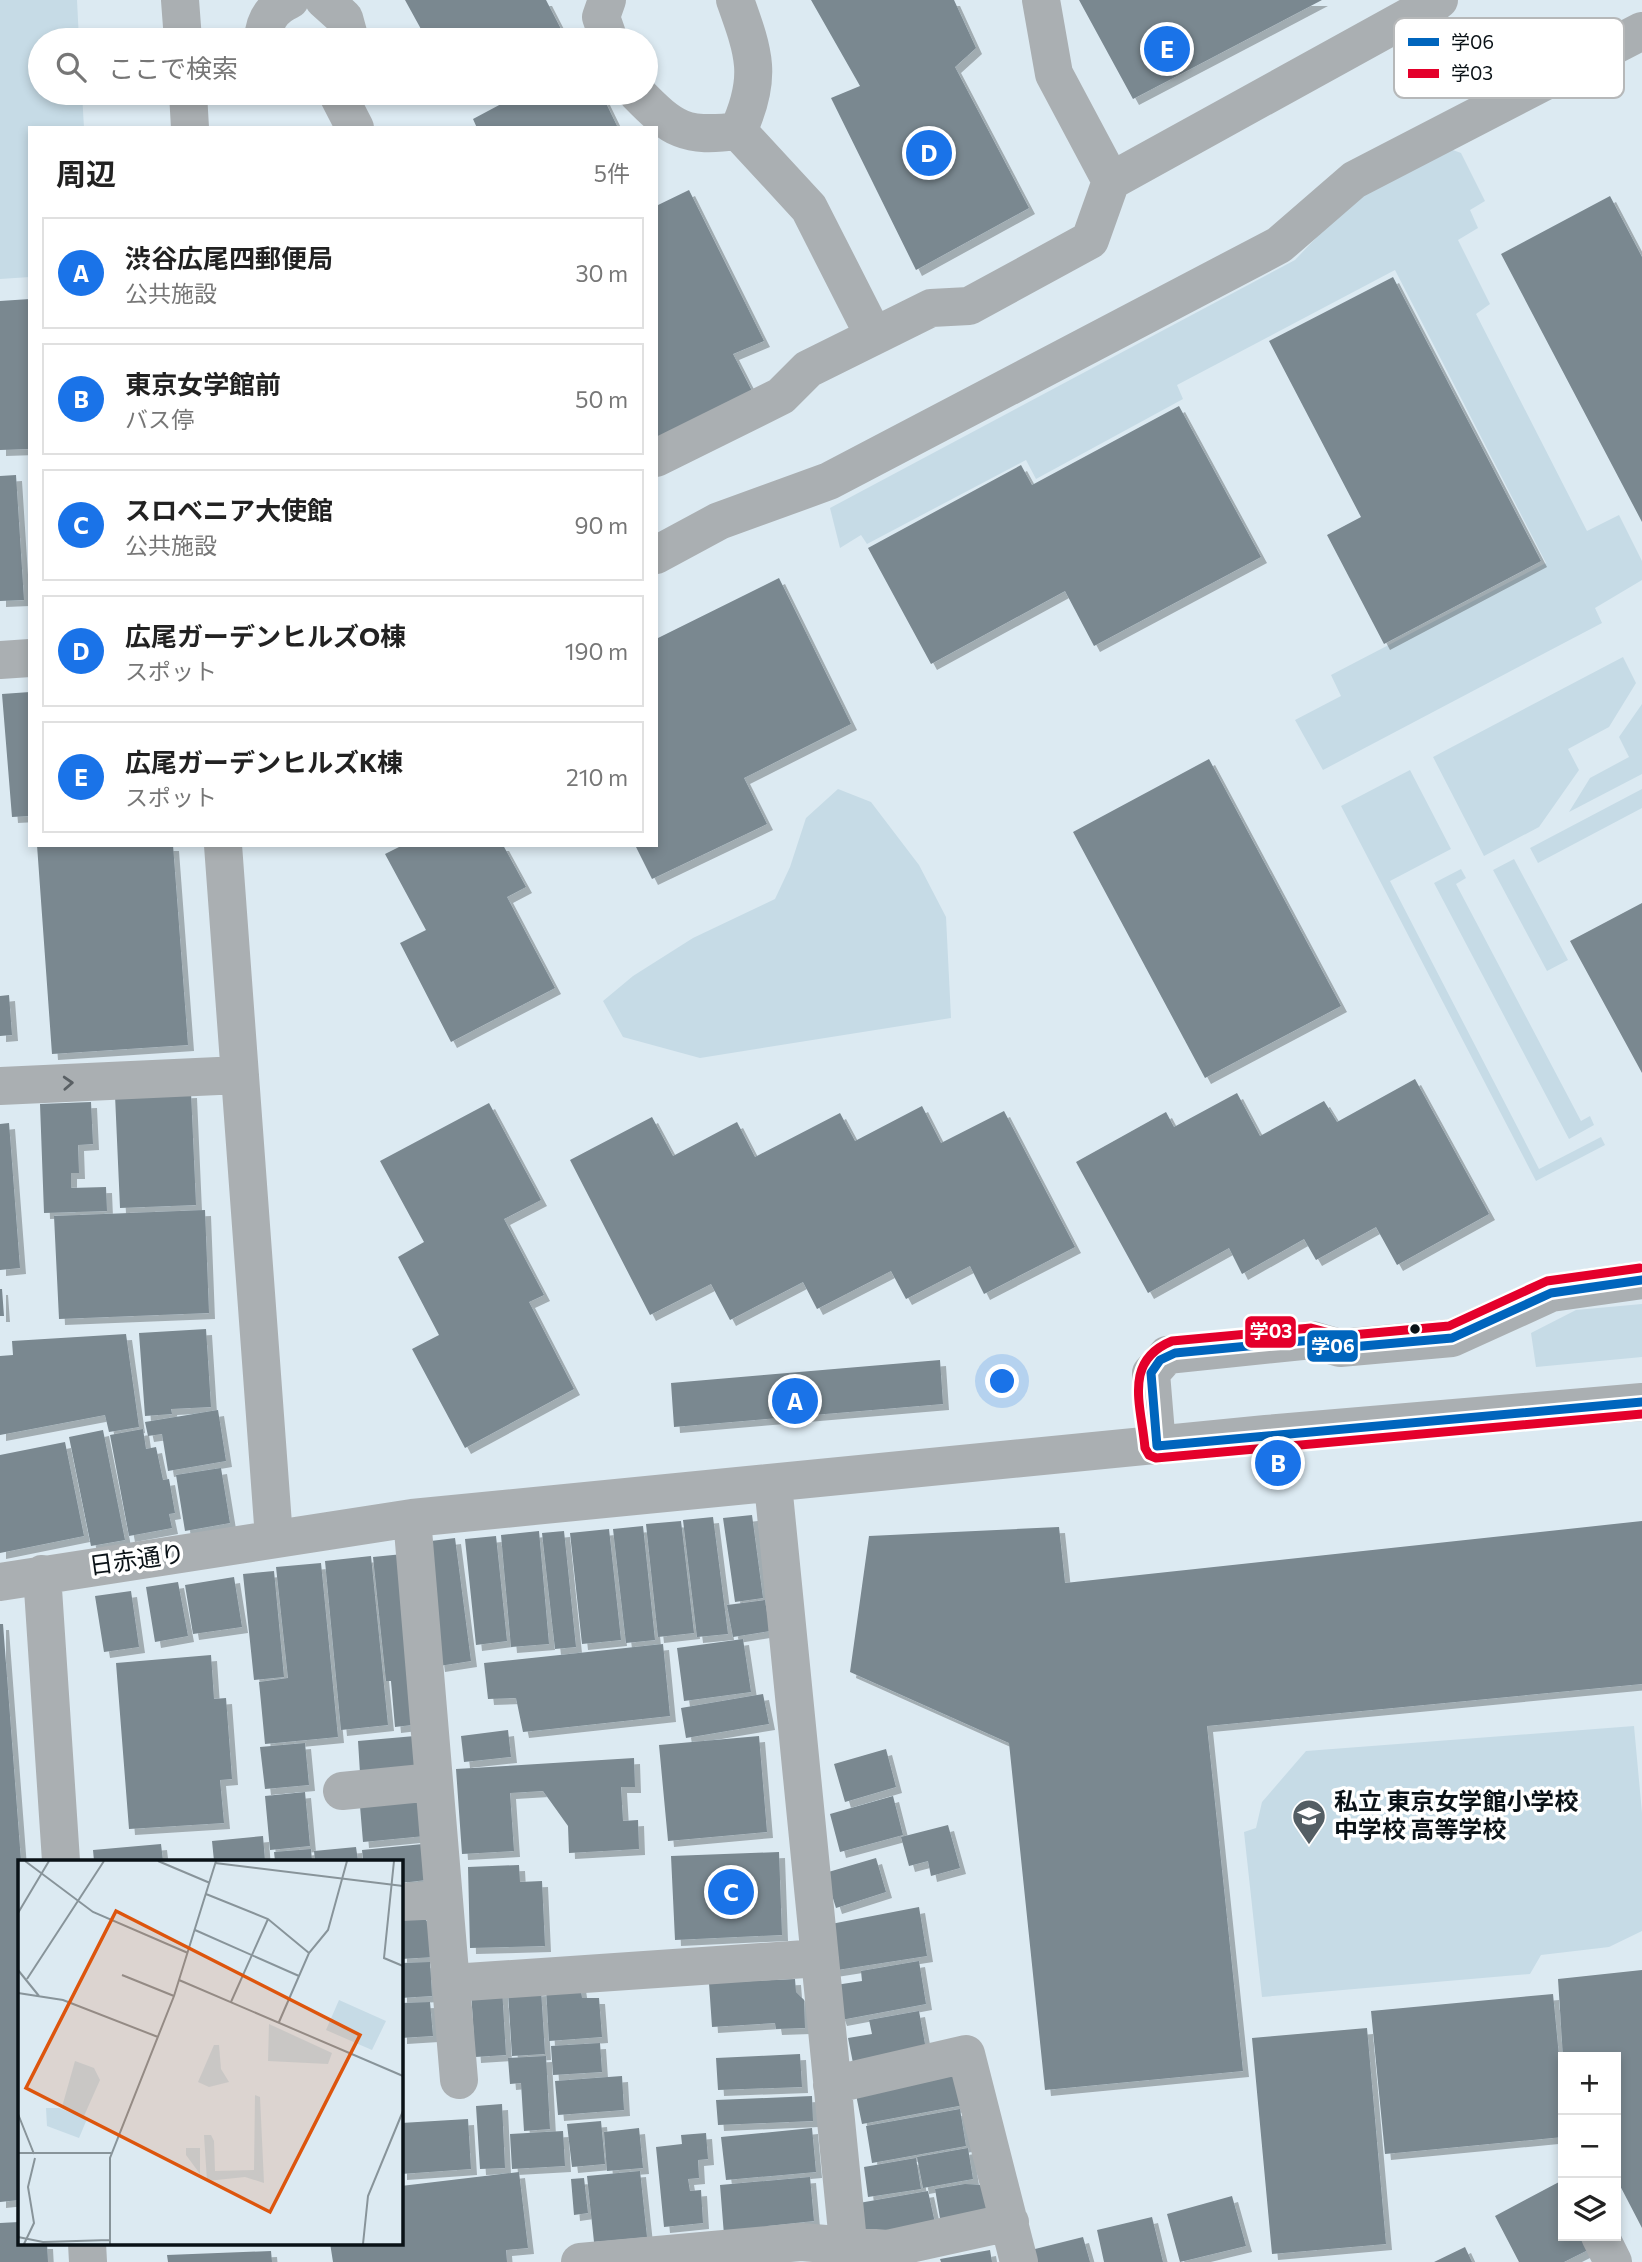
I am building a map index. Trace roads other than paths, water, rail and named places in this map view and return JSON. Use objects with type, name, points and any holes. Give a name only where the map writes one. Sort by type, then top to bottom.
[{"type":"street","points":[[180,0],[182,28]]},
{"type":"street","points":[[264,28],[270,15],[290,0]]},
{"type":"street","points":[[324,0],[356,28]]},
{"type":"street","points":[[605,28],[601,17],[607,0]]},
{"type":"street","points":[[735,0],[750,39],[756,71],[750,104],[738,131]]},
{"type":"street","points":[[1041,0],[1054,74],[1111,181]]},
{"type":"street","points":[[1406,18],[1439,0]]},
{"type":"street","points":[[658,457],[781,396],[808,369],[931,309],[969,306],[1090,240],[1111,181],[1394,25]]},
{"type":"street","points":[[1624,41],[1642,32]]},
{"type":"street","points":[[658,554],[719,521],[829,481],[1279,245],[1354,180],[1514,98]]},
{"type":"street","points":[[189,105],[190,126]]},
{"type":"street","points":[[343,105],[354,126]]},
{"type":"street","points":[[649,105],[671,125],[703,136],[738,131]]},
{"type":"street","points":[[738,131],[809,208],[874,336]]},
{"type":"street","points":[[0,660],[28,658]]},
{"type":"street","points":[[223,847],[274,1538]]},
{"type":"street","points":[[0,1086],[240,1075]]},
{"type":"street","points":[[1157,1446],[1151,1373],[1167,1356],[1312,1340],[1340,1348],[1452,1338],[1551,1293],[1642,1280]]},
{"type":"street","name":"日赤通り","points":[[0,1582],[412,1518],[1266,1434],[1642,1402]]},
{"type":"street","points":[[773,1484],[849,2255]]},
{"type":"street","points":[[412,1518],[458,2080]]},
{"type":"street","points":[[41,1574],[61,1860]]},
{"type":"street","points":[[342,1791],[433,1782]]},
{"type":"street","points":[[402,1902],[444,1900]]},
{"type":"street","points":[[452,1983],[820,1958]]},
{"type":"street","points":[[832,2085],[966,2054],[1019,2262]]},
{"type":"street","points":[[580,2262],[802,2242],[849,2255],[1010,2222]]},
{"type":"street","points":[[1602,2241],[1613,2262]]},
{"type":"street","points":[[87,2244],[88,2262]]},
{"type":"place","name":"広尾ガーデンヒルズK棟","points":[[1167,49]]},
{"type":"place","name":"広尾ガーデンヒルズO棟","points":[[929,153]]},
{"type":"place","name":"渋谷広尾四郵便局","points":[[795,1401]]},
{"type":"place","name":"東京女学館前","points":[[1278,1463]]},
{"type":"place","name":"私立 東京女学館小学校 中学校 高等学校","points":[[1309,1846]]},
{"type":"place","name":"スロベニア大使館","points":[[731,1892]]}]
